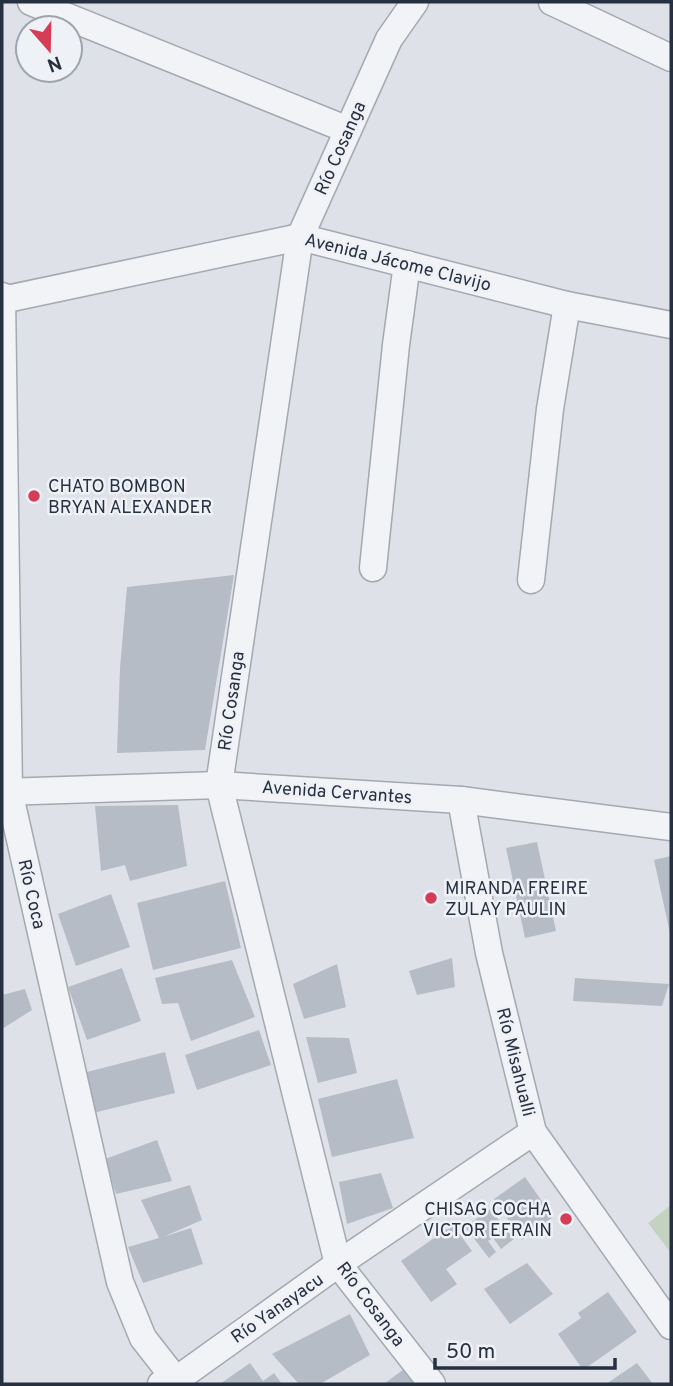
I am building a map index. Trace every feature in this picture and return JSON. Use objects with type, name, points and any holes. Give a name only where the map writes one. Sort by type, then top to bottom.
[{"type":"street","points":[[32,2],[348,130]]},
{"type":"street","name":"Río Cosanga","points":[[415,2],[389,39],[300,237],[219,785],[338,1264],[432,1384]]},
{"type":"street","points":[[552,2],[671,58]]},
{"type":"street","name":"Avenida Jácome Clavijo","points":[[2,299],[300,237],[568,305],[671,325]]},
{"type":"street","points":[[373,568],[407,264]]},
{"type":"street","name":"Río Coca","points":[[2,299],[5,791],[120,1282],[143,1338],[171,1383]]},
{"type":"street","points":[[531,580],[550,409],[568,305]]},
{"type":"street","name":"Avenida Cervantes","points":[[5,791],[219,785],[461,800],[671,827]]},
{"type":"street","name":"Río Misahualli","points":[[461,800],[489,953],[533,1132],[671,1326]]},
{"type":"street","name":"Río Yanayacu","points":[[171,1383],[338,1264],[533,1132]]},
{"type":"green space","points":[[671,1205],[671,1253],[648,1223]]},
{"type":"building","points":[[234,575],[205,750],[117,753],[120,668],[127,587]]},
{"type":"building","points":[[178,805],[187,866],[130,881],[125,865],[101,871],[95,806]]},
{"type":"building","points":[[537,842],[556,931],[525,938],[506,848]]},
{"type":"building","points":[[671,856],[671,933],[670,933],[654,860]]},
{"type":"building","points":[[225,881],[241,948],[153,970],[137,903]]},
{"type":"building","points":[[111,894],[130,947],[76,966],[58,914]]},
{"type":"building","points":[[452,958],[455,987],[417,995],[409,971]]},
{"type":"building","points":[[232,960],[255,1017],[191,1041],[178,1003],[162,1004],[155,978]]},
{"type":"building","points":[[337,964],[346,1007],[304,1019],[293,984]]},
{"type":"building","points":[[122,968],[141,1021],[87,1040],[68,987]]},
{"type":"building","points":[[575,978],[669,984],[662,1006],[573,1001]]},
{"type":"building","points":[[25,989],[32,1010],[2,1029],[2,995]]},
{"type":"building","points":[[259,1030],[271,1065],[197,1090],[185,1055]]},
{"type":"building","points":[[306,1037],[349,1038],[357,1073],[318,1083]]},
{"type":"building","points":[[165,1052],[175,1093],[93,1113],[83,1073]]},
{"type":"building","points":[[397,1079],[414,1138],[332,1157],[318,1099]]},
{"type":"building","points":[[157,1140],[172,1181],[116,1194],[105,1159]]},
{"type":"building","points":[[381,1173],[393,1208],[347,1224],[339,1182]]},
{"type":"building","points":[[525,1177],[553,1217],[522,1240],[494,1199]]},
{"type":"building","points":[[190,1185],[202,1220],[163,1237],[191,1228],[203,1264],[143,1283],[128,1247],[159,1238],[141,1200]]},
{"type":"building","points":[[490,1209],[514,1239],[501,1249],[493,1238],[488,1241],[496,1252],[489,1258],[465,1227]]},
{"type":"building","points":[[453,1225],[472,1251],[446,1269],[457,1284],[431,1302],[401,1261]]},
{"type":"building","points":[[527,1263],[553,1294],[510,1324],[484,1289]]},
{"type":"building","points":[[608,1292],[637,1332],[583,1370],[558,1334],[581,1318],[578,1313]]},
{"type":"building","points":[[350,1314],[370,1355],[320,1384],[299,1384],[272,1354]]},
{"type":"building","points":[[250,1363],[263,1381],[274,1373],[282,1384],[220,1384]]},
{"type":"building","points":[[637,1363],[653,1384],[606,1384]]},
{"type":"building","points":[[404,1369],[415,1384],[384,1384]]},
{"type":"place","name":"CHATO BOMBON BRYAN ALEXANDER","points":[[34,496]]},
{"type":"place","name":"MIRANDA FREIRE ZULAY PAULIN","points":[[431,898]]},
{"type":"place","name":"CHISAG COCHA VICTOR EFRAIN","points":[[566,1219]]}]
